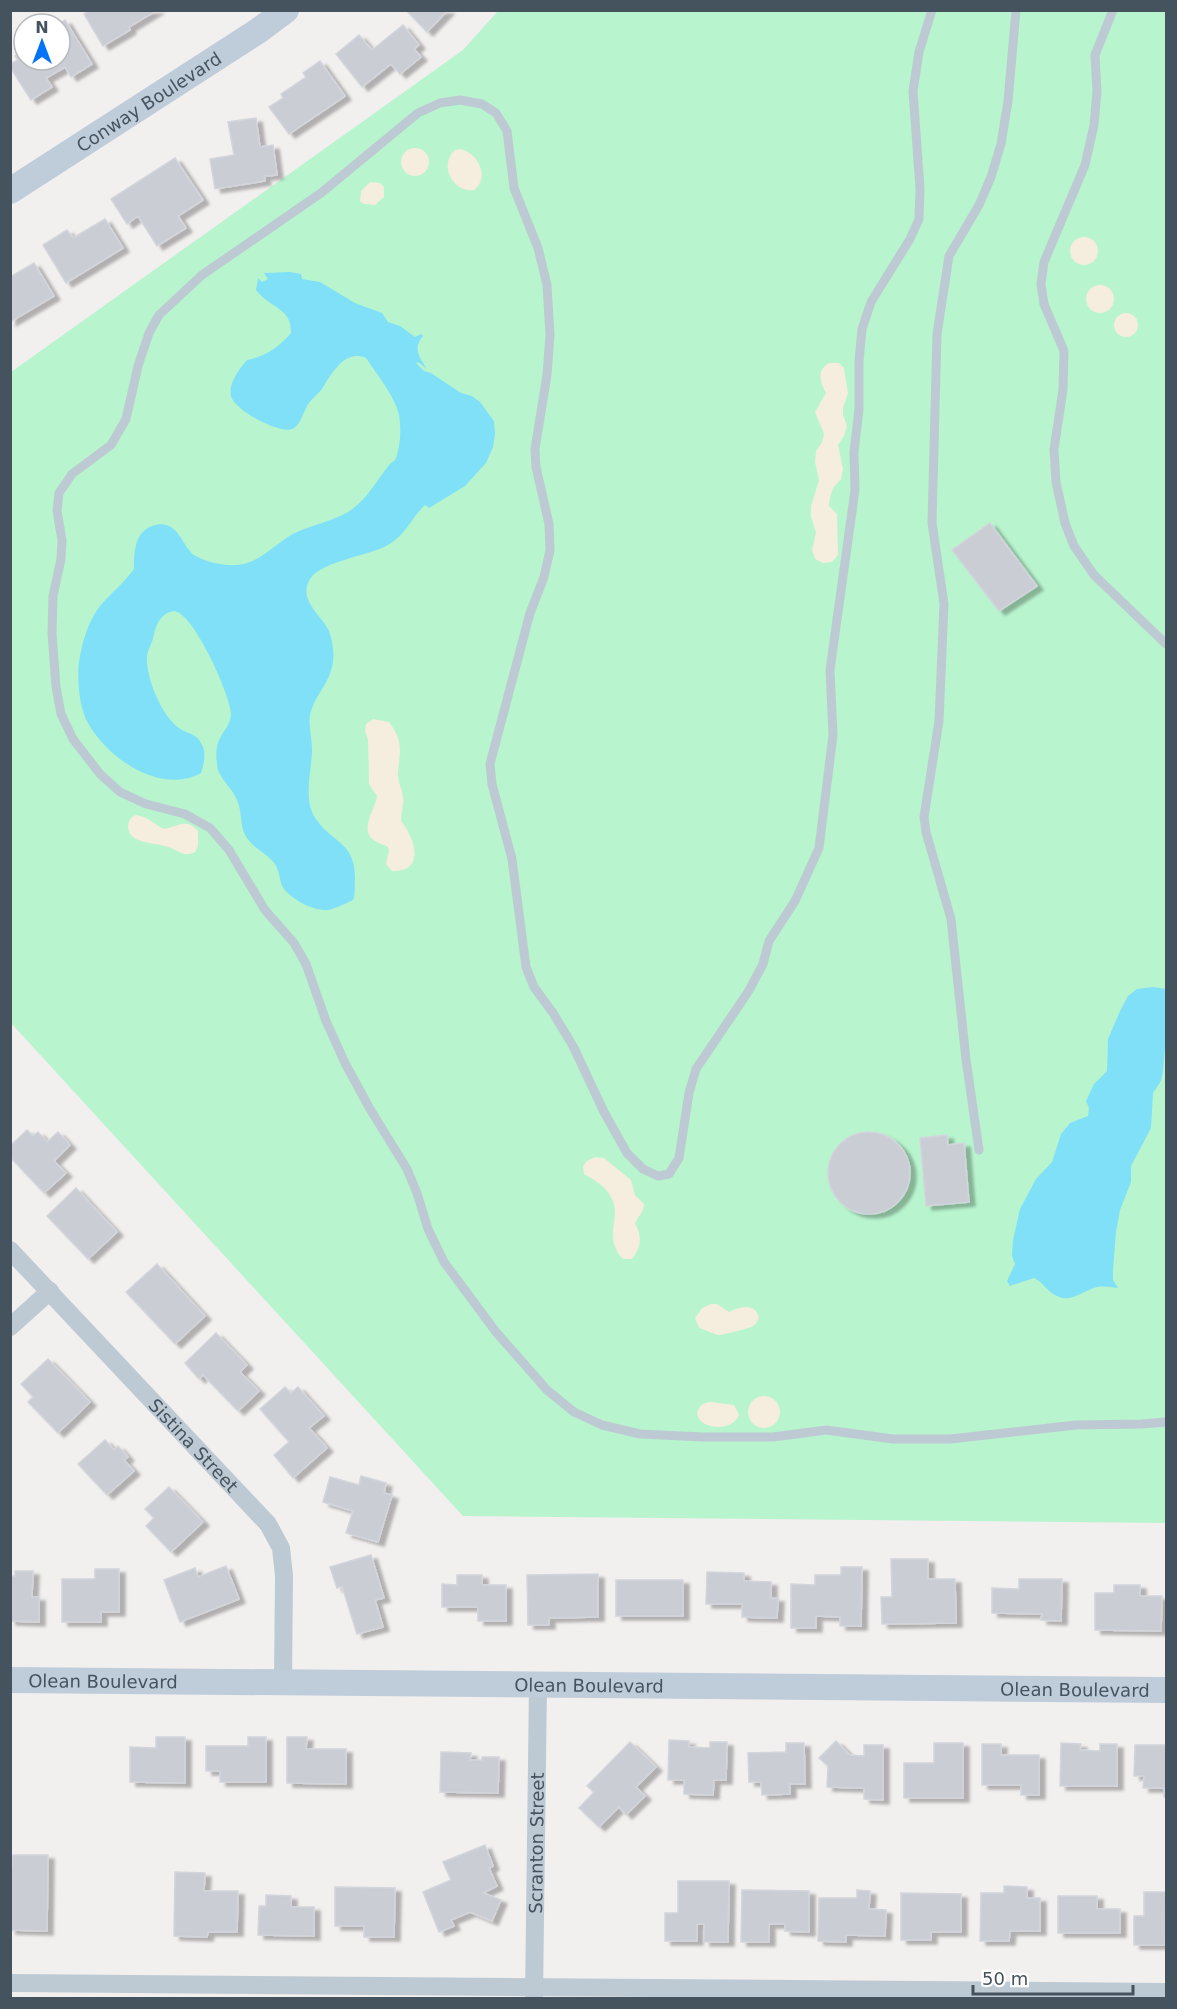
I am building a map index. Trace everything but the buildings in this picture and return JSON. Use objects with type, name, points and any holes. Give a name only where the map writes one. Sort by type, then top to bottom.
[{"type":"street","name":"Conway Boulevard","points":[[10,191],[258,31],[286,10]]},
{"type":"street","name":"Sistina Street","points":[[10,1250],[268,1524],[281,1548],[284,1576],[283,1682]]},
{"type":"street","points":[[10,1328],[50,1291]]},
{"type":"street","name":"Olean Boulevard","points":[[10,1680],[1167,1690]]},
{"type":"street","name":"Scranton Street","points":[[535,1993],[538,1685]]},
{"type":"street","points":[[10,1983],[241,1992],[1121,1995],[1167,1992]]},
{"type":"lane","points":[[932,10],[919,52],[913,91],[920,189],[919,219],[910,239],[871,302],[862,329],[859,409],[854,452],[855,490],[830,670],[833,735],[819,848],[795,901],[769,941],[763,964],[748,992],[696,1069],[679,1158],[669,1174],[658,1176],[643,1169],[627,1153],[604,1112],[573,1046],[534,987],[526,967],[512,859],[492,784],[490,764],[495,739],[550,550],[549,524],[536,466],[535,450],[547,375],[550,336],[547,285],[538,248],[514,188],[507,131],[496,113],[482,104],[460,100],[440,103],[418,113],[321,193],[202,275],[159,315],[149,333],[138,366],[126,419],[111,445],[72,474],[59,493],[57,511],[62,540],[61,559],[53,596],[52,633],[56,687],[61,714],[73,739],[100,774],[120,792],[146,804],[185,814],[210,828],[229,850],[265,910],[294,943],[306,964],[326,1021],[345,1063],[407,1169],[428,1229],[444,1262],[496,1332],[547,1390],[574,1412],[602,1425],[640,1434],[703,1437],[774,1437],[826,1430],[893,1439],[950,1439],[1076,1425],[1167,1422]]},
{"type":"lane","points":[[979,1150],[966,1059],[951,919],[926,832],[924,817],[939,721],[944,604],[932,523],[937,334],[949,256],[979,205],[992,177],[1001,144],[1008,101],[1016,10]]},
{"type":"lane","points":[[1113,10],[1095,55],[1097,91],[1094,125],[1085,165],[1044,262],[1042,273],[1044,304],[1064,351],[1063,390],[1054,449],[1056,482],[1065,523],[1074,546],[1094,574],[1167,644]]},
{"type":"green space","points":[[498,11],[1166,11],[1166,1523],[463,1516],[11,1023],[11,372],[463,50]]},
{"type":"sand","points":[[415,148],[425,152],[429,162],[425,172],[415,176],[405,172],[401,162],[405,152]]},
{"type":"sand","points":[[460,149],[472,155],[480,166],[481,179],[474,190],[460,187],[450,177],[448,163],[450,156],[455,150]]},
{"type":"sand","points":[[370,182],[380,183],[384,187],[384,197],[375,205],[364,204],[360,201],[361,191]]},
{"type":"sand","points":[[1084,237],[1094,241],[1098,251],[1094,261],[1084,265],[1074,261],[1070,251],[1074,241]]},
{"type":"sand","points":[[1100,285],[1110,289],[1114,299],[1110,309],[1100,313],[1090,309],[1086,299],[1090,289]]},
{"type":"sand","points":[[1126,313],[1135,316],[1138,325],[1135,334],[1126,337],[1117,334],[1114,325],[1117,316]]},
{"type":"sand","points":[[829,363],[839,363],[844,368],[848,393],[843,408],[847,426],[838,445],[843,469],[841,479],[833,488],[829,506],[837,514],[838,555],[832,562],[823,563],[815,559],[812,550],[816,532],[811,517],[811,506],[819,480],[815,462],[816,451],[824,434],[815,412],[826,393],[820,377],[822,370]]},
{"type":"sand","points":[[373,719],[389,722],[399,742],[398,775],[403,801],[401,821],[410,836],[414,853],[410,866],[403,870],[392,871],[386,864],[388,847],[375,841],[368,832],[369,820],[377,796],[369,784],[368,740],[365,731],[366,724]]},
{"type":"sand","points":[[136,815],[164,829],[182,824],[194,827],[198,831],[198,846],[195,852],[184,854],[163,845],[137,840],[129,832],[128,826],[130,819]]},
{"type":"sand","points":[[595,1157],[604,1158],[631,1180],[635,1195],[644,1204],[635,1223],[640,1241],[638,1250],[632,1259],[623,1259],[616,1248],[613,1237],[615,1217],[611,1196],[601,1185],[584,1174],[583,1166]]},
{"type":"sand","points":[[717,1304],[729,1312],[742,1307],[751,1308],[759,1318],[751,1327],[719,1335],[699,1328],[695,1318],[702,1308]]},
{"type":"sand","points":[[764,1396],[775,1401],[780,1412],[775,1423],[764,1428],[753,1423],[748,1412],[753,1401]]},
{"type":"sand","points":[[711,1402],[734,1405],[739,1415],[732,1423],[722,1427],[706,1424],[698,1418],[697,1414],[701,1406]]},
{"type":"water","points":[[264,273],[301,274],[302,279],[320,282],[355,303],[382,313],[388,322],[400,326],[415,337],[421,334],[423,336],[418,345],[418,353],[427,369],[418,362],[416,363],[424,371],[480,402],[494,421],[495,434],[493,447],[486,463],[465,486],[429,508],[425,505],[404,531],[388,545],[324,568],[310,579],[307,587],[312,608],[329,631],[333,654],[333,663],[326,683],[310,713],[312,753],[309,802],[320,825],[341,843],[351,856],[355,878],[353,900],[328,910],[310,907],[288,893],[282,886],[275,864],[245,835],[237,800],[218,770],[218,742],[231,717],[225,690],[200,638],[181,614],[169,612],[158,623],[148,653],[148,668],[157,697],[167,715],[179,728],[197,737],[203,747],[204,758],[201,773],[186,779],[169,780],[138,770],[123,761],[109,750],[89,725],[81,703],[78,677],[79,662],[89,625],[100,606],[134,569],[136,544],[146,529],[161,524],[174,529],[194,555],[209,562],[238,565],[246,563],[262,556],[297,532],[348,512],[366,496],[396,458],[400,433],[397,408],[387,388],[366,358],[351,357],[340,364],[292,429],[277,428],[258,420],[234,402],[231,387],[247,360],[271,351],[291,333],[288,318],[284,313],[256,290],[258,278],[262,282],[268,279]]},
{"type":"water","points":[[1153,987],[1166,989],[1163,1071],[1161,1081],[1153,1093],[1151,1128],[1131,1166],[1131,1182],[1120,1210],[1113,1270],[1113,1280],[1118,1288],[1097,1287],[1076,1296],[1062,1298],[1034,1278],[1010,1286],[1007,1281],[1015,1264],[1012,1256],[1013,1240],[1020,1209],[1036,1179],[1052,1162],[1061,1134],[1070,1123],[1088,1116],[1089,1108],[1086,1101],[1094,1084],[1107,1071],[1108,1039],[1128,996],[1137,989]]}]
